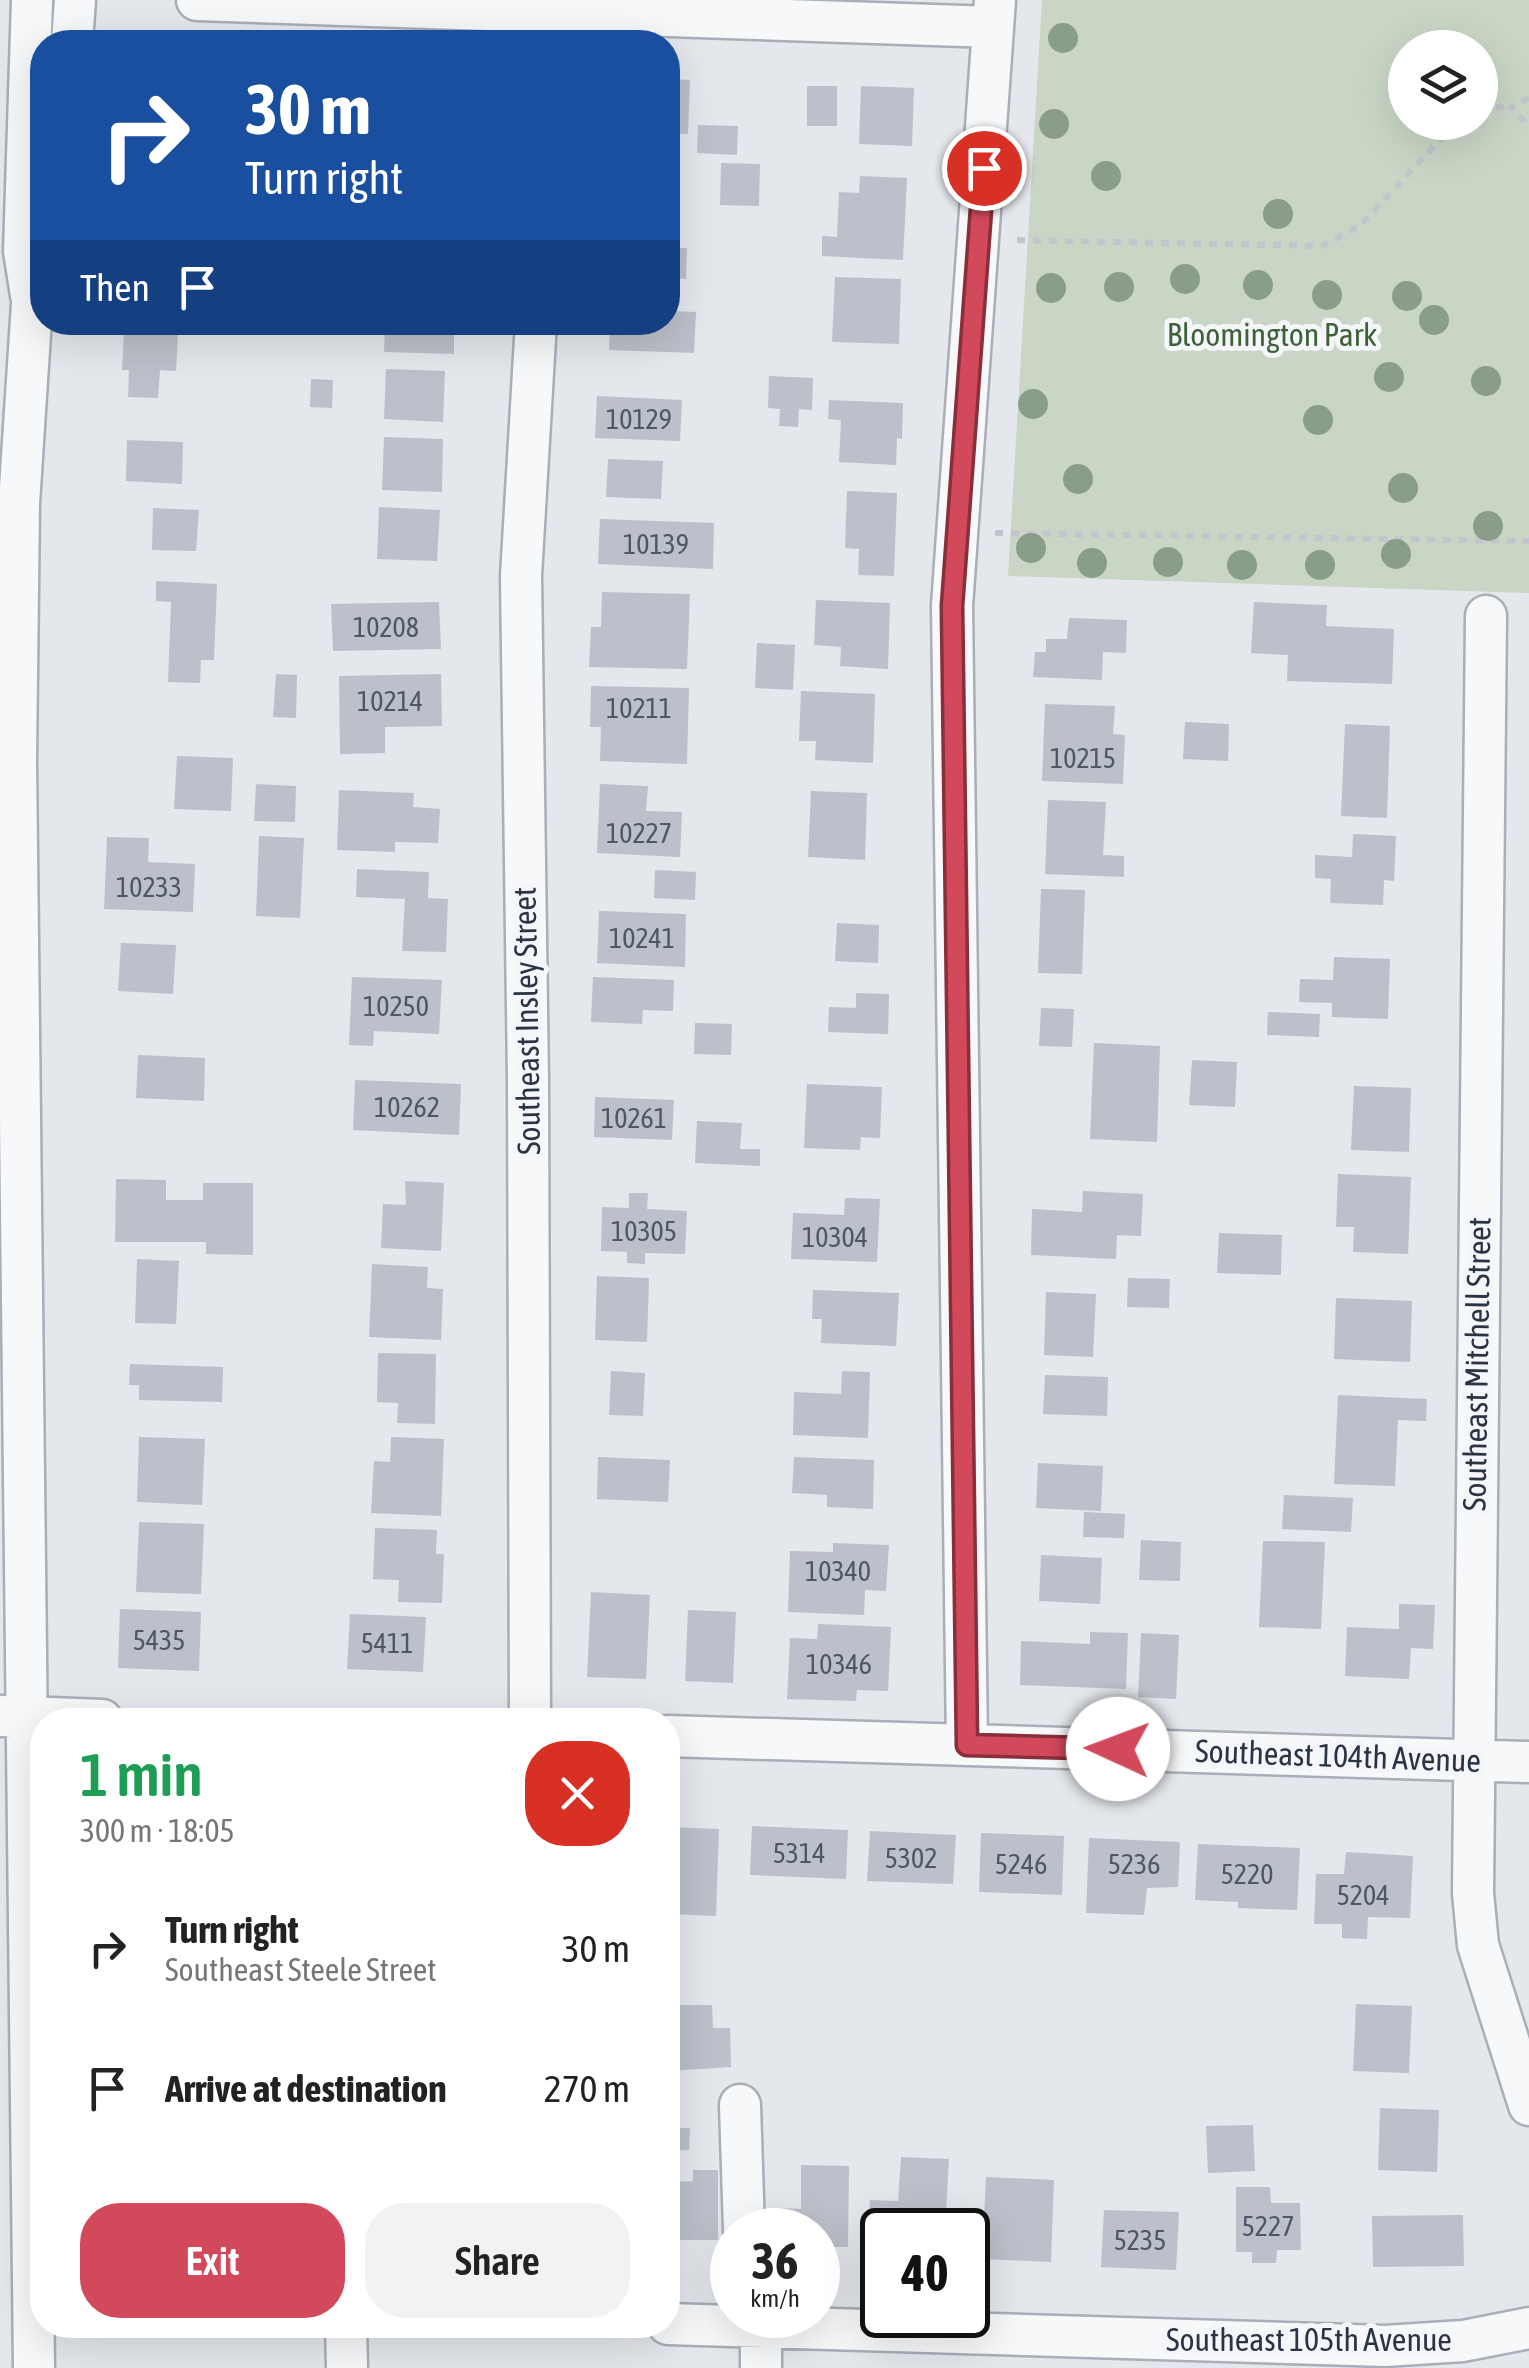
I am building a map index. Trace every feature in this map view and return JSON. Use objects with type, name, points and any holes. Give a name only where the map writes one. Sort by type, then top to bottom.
[{"type":"street","points":[[31,30],[32,0]]},
{"type":"street","points":[[73,30],[74,0]]},
{"type":"street","points":[[197,0],[556,18],[994,13],[952,606],[967,1745]]},
{"type":"street","points":[[30,62],[24,250],[30,290]]},
{"type":"street","points":[[30,322],[10,502],[16,762],[9,1022],[13,1717],[30,2117]]},
{"type":"street","name":"Southeast Insley Street","points":[[530,1708],[528,1080],[521,576],[535,335]]},
{"type":"street","name":"Southeast Mitchell Street","points":[[1486,616],[1473,1893],[1478,1945],[1529,2105]]},
{"type":"street","name":"Southeast 104th Avenue","points":[[680,1736],[1529,1762]]},
{"type":"street","points":[[740,2105],[743,2208]]},
{"type":"street","name":"Southeast 105th Avenue","points":[[680,2324],[710,2324]]},
{"type":"street","name":"Southeast 105th Avenue","points":[[840,2330],[1152,2354],[1463,2341],[1529,2328]]},
{"type":"street","points":[[34,2368],[36,2338]]},
{"type":"street","points":[[346,2338],[347,2368]]},
{"type":"street","points":[[755,2338],[761,2368]]},
{"type":"path","points":[[1498,107],[1511,107],[1529,98]]},
{"type":"path","points":[[1511,107],[1529,127]]},
{"type":"path","points":[[978,239],[1321,246],[1360,226],[1439,140]]},
{"type":"path","points":[[958,532],[1529,541]]},
{"type":"green space","name":"Bloomington Park","points":[[1042,0],[1529,0],[1529,593],[1008,576]]},
{"type":"building","points":[[680,80],[690,80],[688,134],[680,134]]},
{"type":"building","points":[[807,86],[837,86],[837,126],[807,126]]},
{"type":"building","points":[[861,86],[914,88],[912,146],[859,144]]},
{"type":"building","points":[[698,125],[738,126],[737,155],[697,153]]},
{"type":"building","points":[[721,163],[760,164],[759,206],[720,205]]},
{"type":"building","points":[[860,176],[907,178],[903,260],[822,256],[822,236],[837,237],[839,192],[859,193]]},
{"type":"building","points":[[680,248],[687,248],[686,279],[680,278]]},
{"type":"building","points":[[835,277],[901,279],[899,344],[832,342]]},
{"type":"building","points":[[680,311],[696,312],[694,353],[609,350],[610,335],[680,335]]},
{"type":"building","points":[[124,335],[178,335],[176,371],[160,370],[158,398],[128,397],[129,370],[122,370]]},
{"type":"building","points":[[385,335],[454,335],[454,354],[384,352]]},
{"type":"building","points":[[386,369],[445,371],[443,422],[384,419]]},
{"type":"building","points":[[769,376],[813,378],[812,410],[799,409],[798,427],[779,426],[780,409],[768,408]]},
{"type":"building","points":[[311,379],[333,380],[332,408],[310,407]]},
{"type":"building","points":[[597,396],[682,400],[680,441],[595,438]]},
{"type":"building","points":[[829,400],[903,403],[902,439],[897,438],[896,465],[839,462],[841,420],[828,419]]},
{"type":"building","points":[[384,437],[443,439],[442,492],[382,490]]},
{"type":"building","points":[[127,440],[183,442],[182,484],[126,481]]},
{"type":"building","points":[[608,459],[663,461],[661,499],[606,497]]},
{"type":"building","points":[[847,491],[897,493],[894,576],[858,575],[859,549],[845,548]]},
{"type":"building","points":[[379,507],[440,510],[437,561],[377,559]]},
{"type":"building","points":[[153,508],[199,510],[196,551],[152,550]]},
{"type":"building","points":[[600,519],[714,523],[713,569],[598,564]]},
{"type":"building","points":[[156,581],[217,584],[214,660],[201,660],[200,683],[168,682],[171,602],[156,601]]},
{"type":"building","points":[[602,592],[690,594],[687,669],[589,667],[591,627],[601,627]]},
{"type":"building","points":[[816,600],[890,603],[888,669],[840,666],[841,647],[814,645]]},
{"type":"building","points":[[439,602],[441,649],[333,651],[331,604]]},
{"type":"building","points":[[1254,602],[1327,605],[1326,626],[1394,629],[1392,684],[1287,681],[1288,655],[1251,653]]},
{"type":"building","points":[[1069,618],[1127,620],[1126,653],[1103,652],[1102,680],[1033,677],[1035,652],[1046,652],[1046,639],[1067,639]]},
{"type":"building","points":[[757,643],[795,645],[793,690],[755,688]]},
{"type":"building","points":[[276,674],[297,675],[296,718],[273,717]]},
{"type":"building","points":[[441,674],[442,726],[385,727],[385,753],[340,754],[339,676]]},
{"type":"building","points":[[591,686],[689,688],[687,764],[600,761],[601,727],[590,727]]},
{"type":"building","points":[[801,691],[875,694],[873,763],[815,760],[816,741],[799,741]]},
{"type":"building","points":[[1045,704],[1115,706],[1113,734],[1125,735],[1123,784],[1042,781]]},
{"type":"building","points":[[1185,722],[1229,724],[1228,761],[1183,759]]},
{"type":"building","points":[[1345,724],[1390,726],[1387,818],[1341,816]]},
{"type":"building","points":[[177,756],[233,758],[231,811],[174,809]]},
{"type":"building","points":[[256,784],[296,786],[295,822],[254,821]]},
{"type":"building","points":[[600,784],[648,786],[646,811],[682,812],[680,857],[597,853]]},
{"type":"building","points":[[339,790],[414,793],[413,807],[440,809],[438,843],[395,842],[395,852],[337,850]]},
{"type":"building","points":[[811,791],[867,793],[865,860],[808,857]]},
{"type":"building","points":[[1048,800],[1106,802],[1103,855],[1124,856],[1124,877],[1045,874]]},
{"type":"building","points":[[1353,834],[1396,836],[1394,881],[1384,880],[1383,905],[1330,903],[1331,879],[1315,878],[1315,855],[1352,857]]},
{"type":"building","points":[[259,836],[304,838],[300,918],[256,916]]},
{"type":"building","points":[[107,837],[149,838],[148,862],[195,864],[193,912],[104,909]]},
{"type":"building","points":[[357,869],[429,872],[428,898],[448,899],[446,952],[402,951],[405,899],[356,897]]},
{"type":"building","points":[[655,870],[696,872],[695,900],[654,898]]},
{"type":"building","points":[[1041,889],[1085,890],[1082,974],[1038,973]]},
{"type":"building","points":[[599,911],[686,914],[685,967],[597,963]]},
{"type":"building","points":[[837,923],[879,925],[878,963],[835,961]]},
{"type":"building","points":[[121,943],[176,945],[173,994],[118,991]]},
{"type":"building","points":[[1334,957],[1390,959],[1388,1019],[1332,1017],[1332,1003],[1299,1002],[1300,979],[1333,980]]},
{"type":"building","points":[[352,977],[442,980],[439,1034],[374,1031],[373,1046],[349,1045]]},
{"type":"building","points":[[593,977],[674,980],[673,1011],[643,1010],[642,1024],[591,1022]]},
{"type":"building","points":[[856,993],[889,994],[888,1034],[828,1032],[829,1007],[856,1008]]},
{"type":"building","points":[[1041,1008],[1074,1009],[1072,1047],[1039,1046]]},
{"type":"building","points":[[1268,1012],[1320,1014],[1319,1037],[1267,1035]]},
{"type":"building","points":[[695,1023],[732,1024],[731,1055],[694,1054]]},
{"type":"building","points":[[1094,1043],[1160,1046],[1157,1142],[1090,1139]]},
{"type":"building","points":[[138,1055],[205,1058],[204,1101],[136,1098]]},
{"type":"building","points":[[1192,1060],[1237,1062],[1235,1107],[1189,1105]]},
{"type":"building","points":[[355,1080],[461,1084],[459,1135],[353,1130]]},
{"type":"building","points":[[807,1084],[882,1087],[880,1138],[861,1137],[860,1150],[804,1148]]},
{"type":"building","points":[[1354,1086],[1411,1088],[1409,1152],[1351,1150]]},
{"type":"building","points":[[595,1097],[674,1100],[672,1140],[594,1137]]},
{"type":"building","points":[[697,1121],[742,1123],[740,1149],[760,1149],[760,1166],[695,1163]]},
{"type":"building","points":[[1338,1174],[1411,1177],[1408,1254],[1353,1252],[1354,1227],[1336,1227]]},
{"type":"building","points":[[116,1179],[166,1180],[166,1200],[203,1200],[203,1183],[253,1183],[253,1255],[206,1254],[206,1242],[115,1242]]},
{"type":"building","points":[[405,1181],[444,1183],[441,1251],[381,1248],[383,1204],[406,1205]]},
{"type":"building","points":[[1083,1191],[1143,1194],[1141,1236],[1117,1235],[1116,1259],[1031,1255],[1032,1209],[1082,1212]]},
{"type":"building","points":[[629,1193],[648,1193],[647,1209],[687,1211],[685,1254],[645,1253],[645,1264],[627,1263],[627,1252],[601,1251],[602,1207],[629,1208]]},
{"type":"building","points":[[845,1198],[880,1199],[877,1262],[791,1259],[793,1213],[844,1215]]},
{"type":"building","points":[[1219,1233],[1282,1235],[1281,1275],[1217,1273]]},
{"type":"building","points":[[137,1259],[179,1261],[176,1324],[135,1323]]},
{"type":"building","points":[[372,1264],[428,1267],[427,1288],[443,1289],[441,1340],[369,1337]]},
{"type":"building","points":[[597,1276],[649,1278],[647,1342],[595,1340]]},
{"type":"building","points":[[1128,1278],[1170,1279],[1169,1308],[1127,1307]]},
{"type":"building","points":[[813,1290],[899,1293],[896,1346],[821,1343],[822,1319],[812,1319]]},
{"type":"building","points":[[1046,1292],[1096,1294],[1093,1357],[1044,1355]]},
{"type":"building","points":[[1336,1298],[1412,1301],[1410,1362],[1334,1359]]},
{"type":"building","points":[[378,1353],[436,1354],[435,1424],[397,1423],[398,1403],[377,1402]]},
{"type":"building","points":[[130,1364],[223,1367],[222,1402],[139,1400],[139,1385],[129,1385]]},
{"type":"building","points":[[611,1371],[645,1373],[643,1416],[609,1415]]},
{"type":"building","points":[[842,1371],[870,1372],[868,1438],[793,1435],[794,1392],[841,1394]]},
{"type":"building","points":[[1045,1375],[1108,1377],[1107,1416],[1043,1414]]},
{"type":"building","points":[[1338,1395],[1427,1399],[1426,1421],[1398,1420],[1395,1486],[1334,1484]]},
{"type":"building","points":[[139,1437],[205,1439],[202,1505],[137,1502]]},
{"type":"building","points":[[391,1437],[444,1439],[441,1516],[371,1513],[374,1461],[390,1462]]},
{"type":"building","points":[[598,1457],[670,1460],[668,1502],[597,1499]]},
{"type":"building","points":[[794,1457],[874,1460],[873,1509],[827,1507],[827,1495],[792,1493]]},
{"type":"building","points":[[1038,1463],[1103,1466],[1101,1511],[1036,1508]]},
{"type":"building","points":[[1284,1495],[1353,1498],[1351,1532],[1282,1529]]},
{"type":"building","points":[[1084,1512],[1125,1514],[1124,1538],[1083,1537]]},
{"type":"building","points":[[139,1522],[204,1524],[201,1594],[136,1592]]},
{"type":"building","points":[[375,1528],[437,1530],[436,1554],[444,1554],[442,1603],[398,1602],[399,1580],[373,1579]]},
{"type":"building","points":[[1141,1540],[1181,1542],[1180,1581],[1139,1580]]},
{"type":"building","points":[[1263,1541],[1325,1542],[1321,1629],[1259,1627]]},
{"type":"building","points":[[833,1543],[889,1545],[886,1591],[865,1590],[864,1615],[788,1612],[790,1551],[833,1552]]},
{"type":"building","points":[[1041,1555],[1102,1558],[1100,1604],[1039,1601]]},
{"type":"building","points":[[591,1592],[650,1595],[646,1679],[587,1677]]},
{"type":"building","points":[[1399,1604],[1435,1605],[1433,1649],[1411,1648],[1409,1679],[1345,1676],[1347,1627],[1399,1629]]},
{"type":"building","points":[[120,1609],[201,1612],[199,1671],[118,1668]]},
{"type":"building","points":[[688,1610],[736,1612],[733,1683],[685,1681]]},
{"type":"building","points":[[350,1614],[426,1617],[423,1672],[347,1669]]},
{"type":"building","points":[[818,1624],[891,1627],[888,1691],[857,1690],[856,1701],[787,1699],[790,1638],[817,1639]]},
{"type":"building","points":[[1090,1632],[1128,1633],[1126,1689],[1020,1685],[1021,1641],[1090,1644]]},
{"type":"building","points":[[1141,1633],[1179,1635],[1176,1699],[1138,1697]]},
{"type":"building","points":[[752,1826],[848,1830],[846,1879],[750,1875]]},
{"type":"building","points":[[680,1827],[719,1829],[716,1916],[680,1914]]},
{"type":"building","points":[[870,1831],[956,1835],[953,1884],[867,1881]]},
{"type":"building","points":[[981,1833],[1064,1836],[1062,1895],[979,1892]]},
{"type":"building","points":[[1089,1838],[1180,1842],[1178,1887],[1147,1888],[1144,1915],[1086,1913]]},
{"type":"building","points":[[1198,1844],[1300,1848],[1297,1910],[1238,1908],[1238,1902],[1195,1900]]},
{"type":"building","points":[[1346,1852],[1413,1856],[1410,1918],[1368,1917],[1367,1939],[1342,1938],[1342,1924],[1314,1924],[1316,1874],[1344,1874]]},
{"type":"building","points":[[1356,2004],[1412,2006],[1409,2073],[1353,2071]]},
{"type":"building","points":[[680,2005],[712,2005],[713,2028],[730,2028],[731,2067],[680,2070]]},
{"type":"building","points":[[1380,2108],[1439,2110],[1437,2172],[1378,2170]]},
{"type":"building","points":[[1253,2125],[1255,2171],[1208,2173],[1206,2126]]},
{"type":"building","points":[[680,2128],[690,2128],[689,2150],[680,2150]]},
{"type":"building","points":[[901,2157],[949,2159],[946,2208],[870,2208],[870,2200],[898,2201]]},
{"type":"building","points":[[801,2165],[849,2166],[848,2247],[840,2247],[840,2208],[801,2208]]},
{"type":"building","points":[[693,2170],[718,2170],[718,2208],[710,2208],[710,2240],[680,2240],[680,2182],[693,2181]]},
{"type":"building","points":[[986,2177],[1054,2180],[1051,2262],[990,2259],[990,2208],[984,2208]]},
{"type":"building","points":[[1236,2187],[1270,2187],[1271,2203],[1300,2203],[1301,2250],[1277,2250],[1276,2263],[1252,2263],[1252,2252],[1236,2252]]},
{"type":"building","points":[[1104,2210],[1179,2212],[1176,2270],[1101,2267]]},
{"type":"building","points":[[1463,2215],[1464,2266],[1373,2267],[1372,2216]]},
{"type":"route","points":[[984,168],[952,606],[967,1745],[1118,1749]]}]
